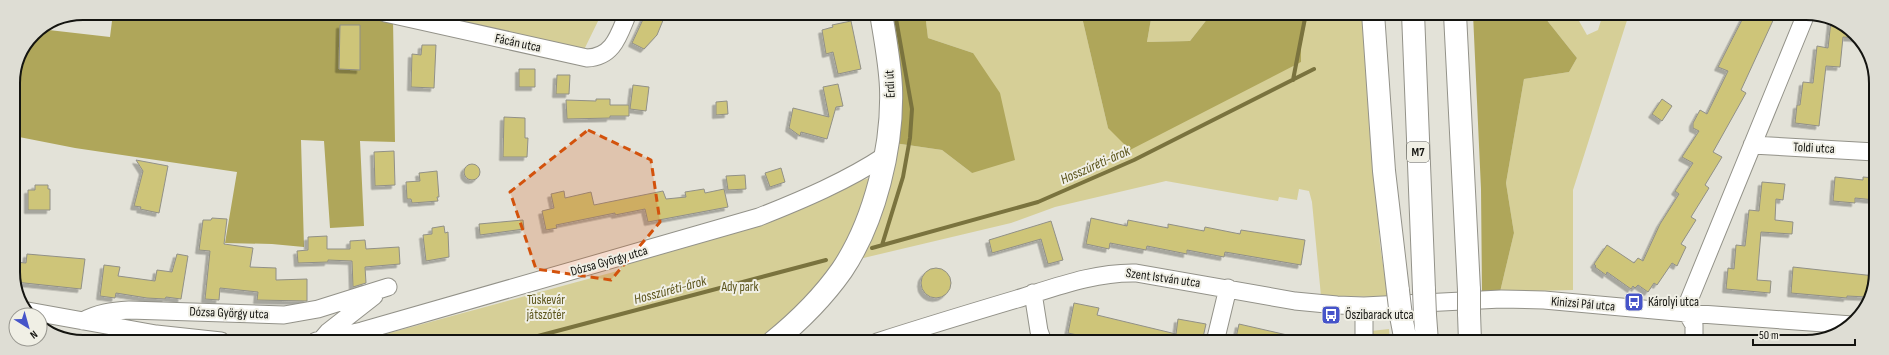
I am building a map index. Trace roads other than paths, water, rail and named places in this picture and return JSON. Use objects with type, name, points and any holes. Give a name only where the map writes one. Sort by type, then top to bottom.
[{"type":"main road","name":"Érdi út","points":[[787,335],[842,268],[870,213],[880,183],[886,155],[890,122],[891,89],[882,20]]},
{"type":"main road","points":[[1374,20],[1379,76]]},
{"type":"main road","points":[[1378,20],[1379,76],[1384,171],[1395,304],[1404,335]]},
{"type":"main road","name":"M7","points":[[1413,20],[1426,335]]},
{"type":"main road","points":[[1455,20],[1470,290],[1470,335]]},
{"type":"street","name":"Fácán utca","points":[[416,20],[587,58],[597,58],[605,54],[614,44],[625,20]]},
{"type":"street","points":[[1694,335],[1694,325],[1687,314],[1689,300],[1804,20]]},
{"type":"street","name":"Toldi utca","points":[[1752,145],[1869,152]]},
{"type":"street","name":"Dózsa György utca","points":[[344,335],[504,291],[759,217],[801,201],[886,155]]},
{"type":"street","name":"Szent István utca","points":[[900,335],[1094,276],[1115,272],[1136,272],[1295,301],[1336,306],[1395,304]]},
{"type":"street","points":[[1217,335],[1228,288]]},
{"type":"street","name":"Dózsa György utca","points":[[83,321],[107,312],[129,310],[284,315],[318,309],[381,289],[376,295],[325,335]]},
{"type":"street","points":[[1034,294],[1040,335]]},
{"type":"street","name":"Kinizsi Pál utca","points":[[1395,304],[1501,299],[1544,300],[1687,314],[1842,323]]},
{"type":"street","points":[[1364,306],[1364,335]]},
{"type":"street","name":"Dózsa György utca","points":[[48,315],[165,335]]},
{"type":"waterway","points":[[882,245],[903,177],[910,138],[912,109],[896,20]]},
{"type":"waterway","points":[[1293,80],[1305,20]]},
{"type":"waterway","name":"Hosszúréti-árok","points":[[872,248],[1038,202],[1134,160],[1314,69]]},
{"type":"waterway","name":"Hosszúréti-árok","points":[[542,335],[826,260]]},
{"type":"place","name":"Károlyi utca","points":[[1634,302]]},
{"type":"place","name":"Őszibarack utca","points":[[1331,315]]},
{"type":"park label","name":"Ady park","points":[[740,287]]},
{"type":"park label","name":"Tüskevár játszótér","points":[[546,308]]}]
